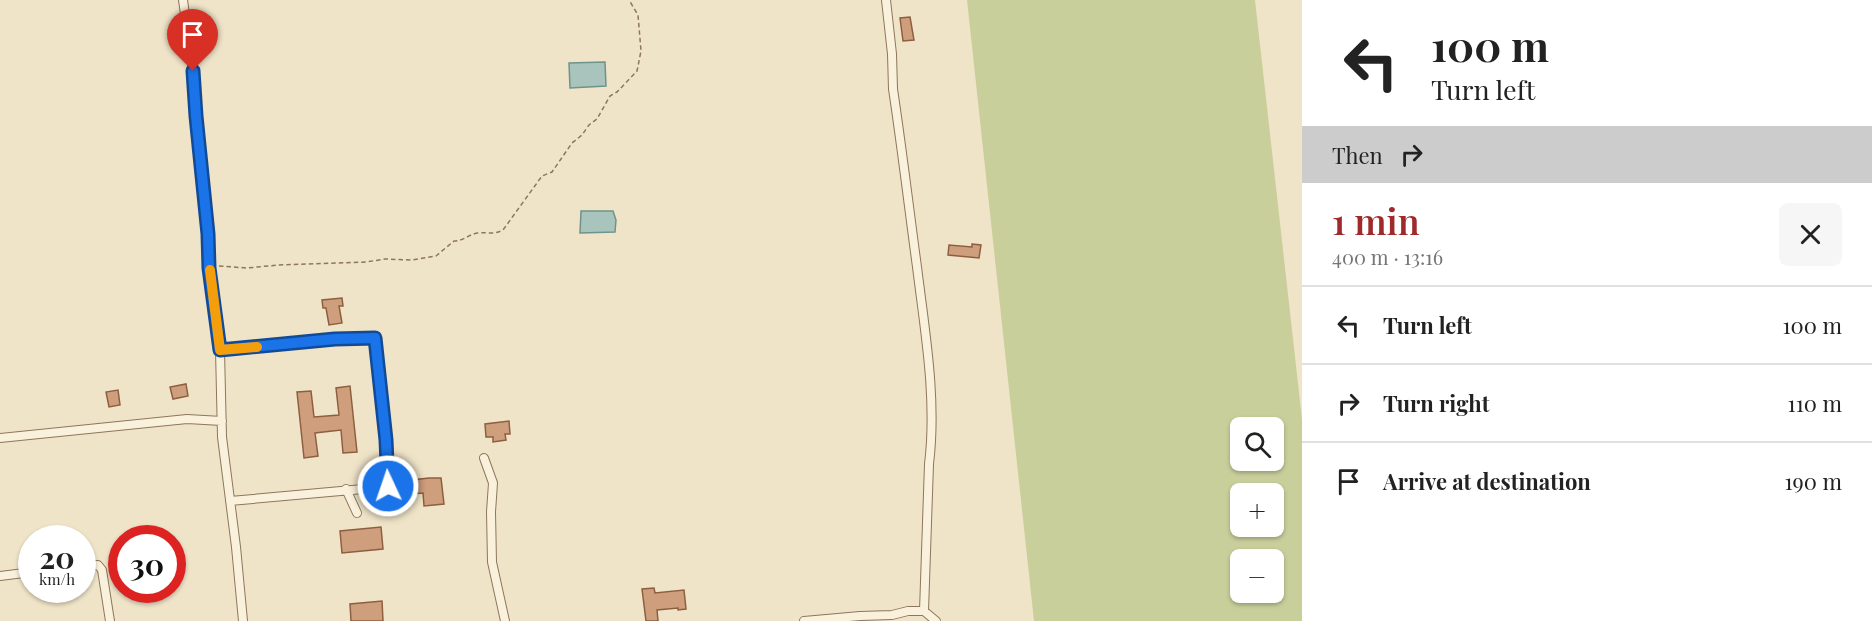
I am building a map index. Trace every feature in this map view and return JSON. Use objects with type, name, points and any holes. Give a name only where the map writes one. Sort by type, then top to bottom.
[{"type":"street","points":[[183,0],[196,92],[209,268],[220,350],[222,437],[243,621]]},
{"type":"street","points":[[886,0],[893,89],[922,302],[931,390],[932,440],[928,464],[924,611]]},
{"type":"street","points":[[220,350],[335,339],[375,338],[386,440],[388,486]]},
{"type":"street","points":[[0,438],[187,418],[222,420]]},
{"type":"street","points":[[484,458],[493,483],[492,562],[505,621]]},
{"type":"street","points":[[230,501],[408,485]]},
{"type":"street","points":[[346,489],[357,513]]},
{"type":"street","points":[[96,565],[102,570],[110,621]]},
{"type":"street","points":[[0,576],[18,574]]},
{"type":"street","points":[[804,621],[892,615],[908,611],[924,611],[936,621]]},
{"type":"path","points":[[209,268],[223,265],[247,268],[385,259],[412,260],[436,256],[454,241],[462,241],[476,233],[496,234],[503,230],[542,176],[552,172],[572,143],[582,135],[588,125],[597,119],[609,96],[617,92],[637,71],[641,51],[638,15],[629,0]]},
{"type":"green space","points":[[967,0],[1255,0],[1302,419],[1302,621],[1034,621]]},
{"type":"water","points":[[605,62],[606,86],[570,88],[569,63]]},
{"type":"water","points":[[581,211],[613,211],[616,220],[615,232],[580,233]]},
{"type":"building","points":[[910,17],[914,40],[903,41],[900,18]]},
{"type":"building","points":[[972,244],[981,245],[979,258],[948,255],[949,245],[972,247]]},
{"type":"building","points":[[342,298],[343,306],[339,306],[342,323],[329,325],[322,300]]},
{"type":"building","points":[[186,384],[188,396],[173,399],[170,387]]},
{"type":"building","points":[[350,386],[357,452],[343,453],[341,430],[315,433],[318,456],[304,458],[297,392],[311,391],[314,417],[339,415],[336,388]]},
{"type":"building","points":[[118,390],[120,405],[109,407],[106,392]]},
{"type":"building","points":[[509,421],[510,434],[505,434],[506,440],[493,442],[493,437],[486,437],[485,424]]},
{"type":"building","points":[[441,478],[444,504],[424,506],[423,493],[412,494],[414,485],[412,480]]},
{"type":"building","points":[[381,527],[383,549],[342,553],[340,531]]},
{"type":"building","points":[[654,588],[655,593],[684,590],[686,609],[657,610],[658,621],[646,621],[642,589]]},
{"type":"building","points":[[382,601],[383,621],[351,621],[350,604]]},
{"type":"slow traffic","points":[[210,270],[220,350],[257,347]]},
{"type":"route","points":[[193,71],[209,268],[220,350],[335,339],[375,338],[386,440],[388,486]]}]
